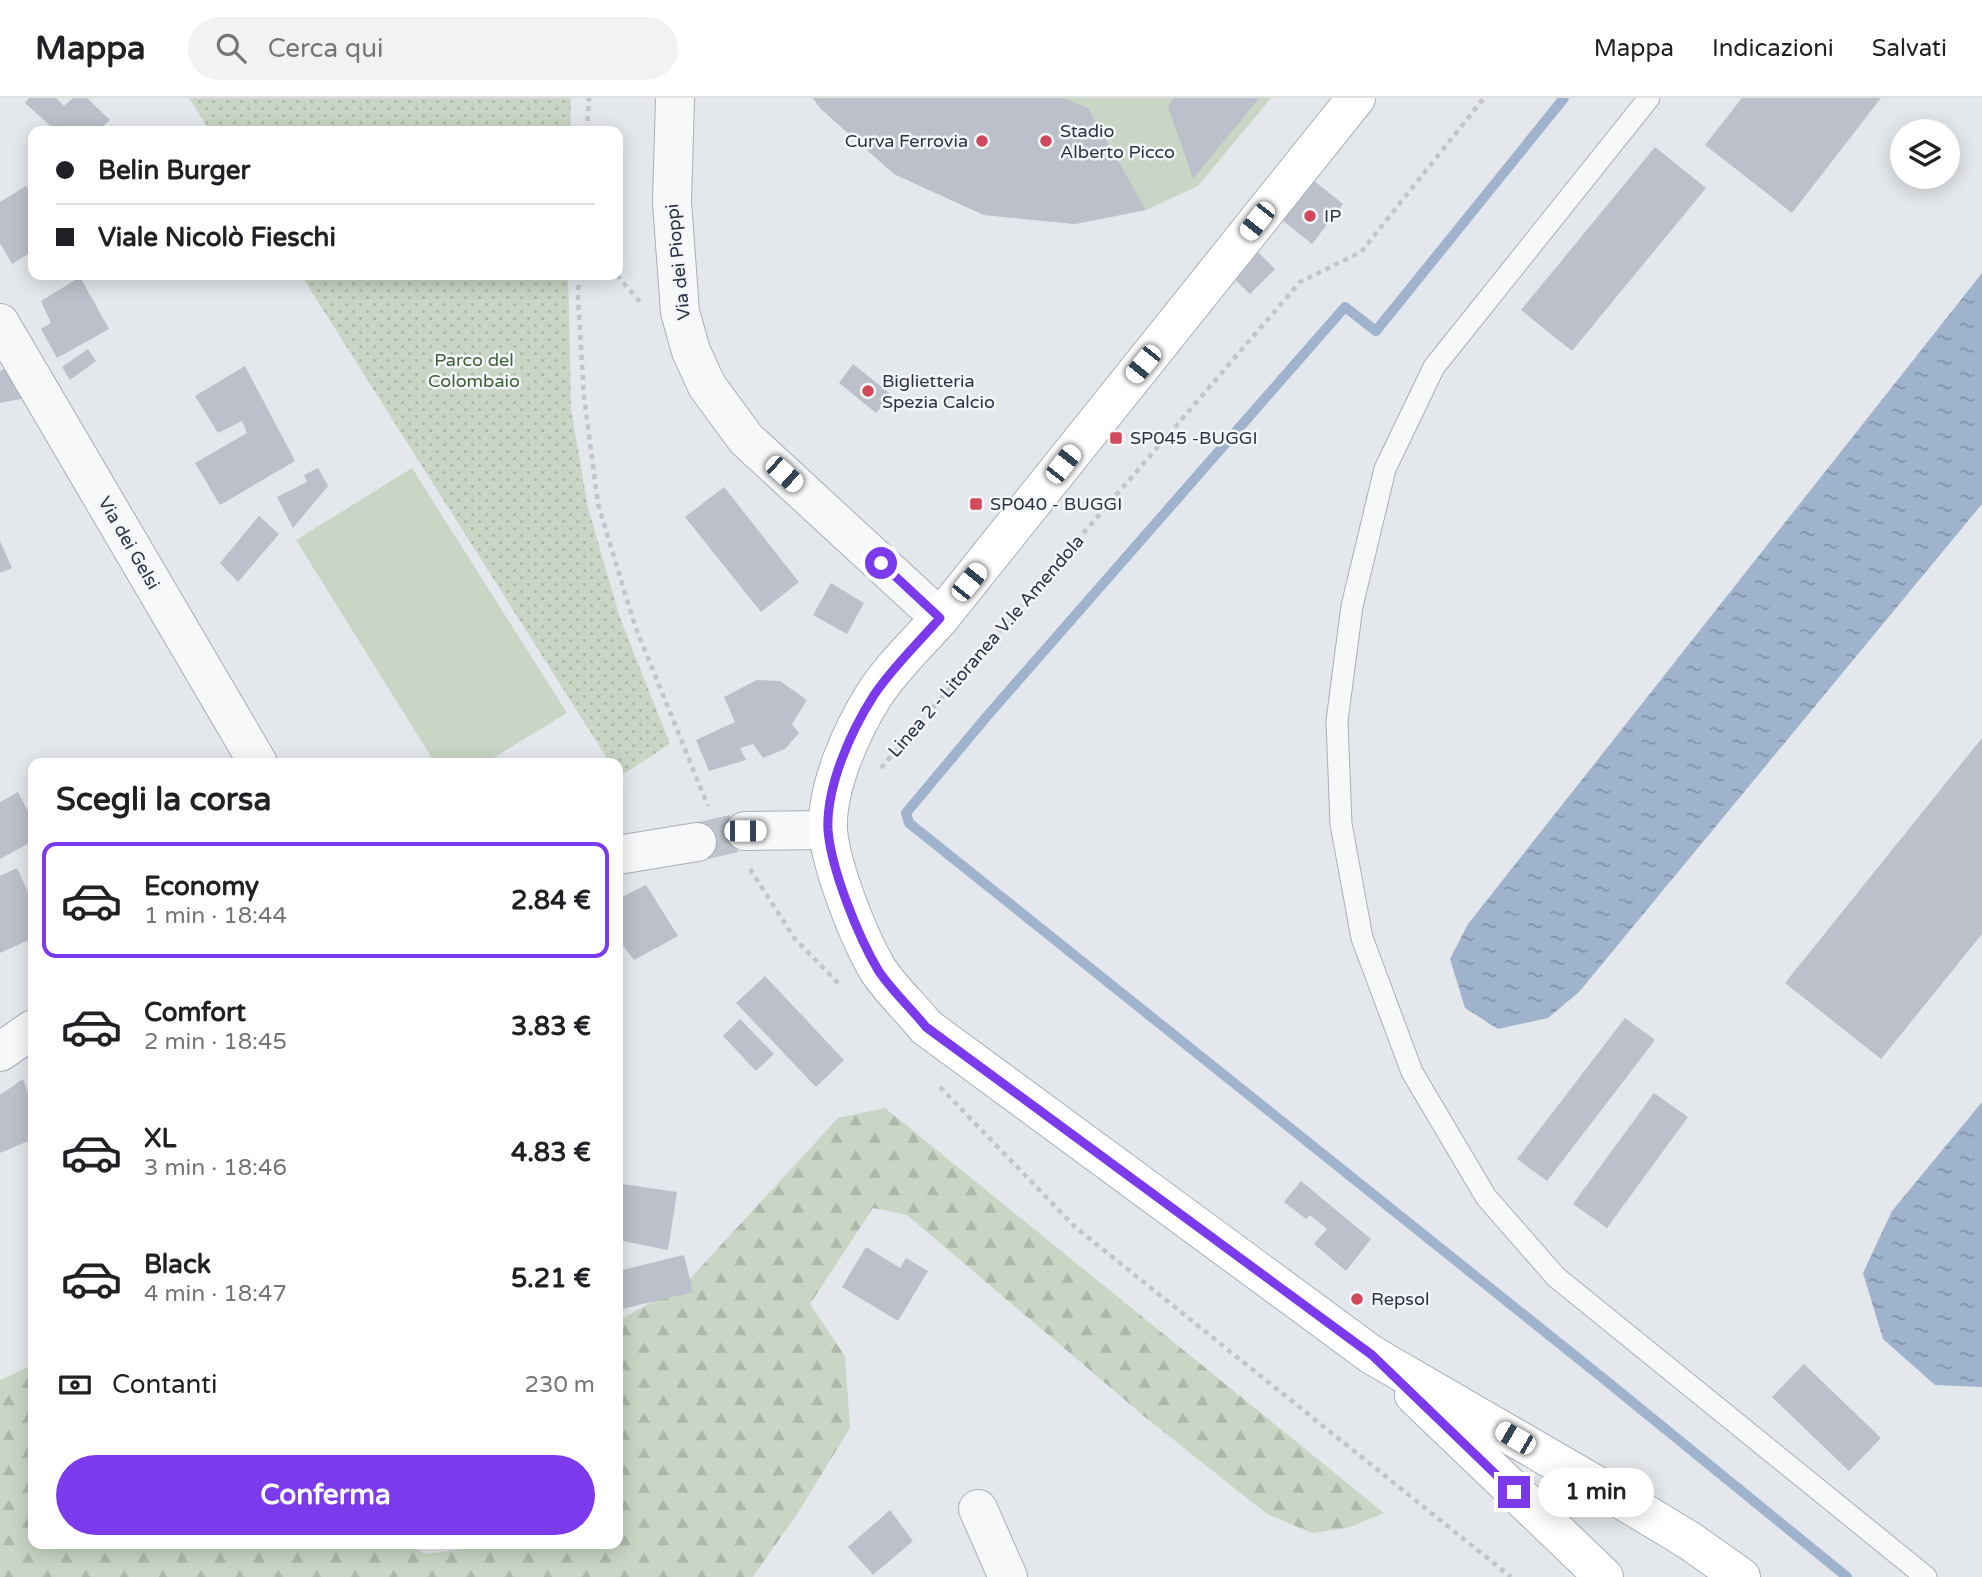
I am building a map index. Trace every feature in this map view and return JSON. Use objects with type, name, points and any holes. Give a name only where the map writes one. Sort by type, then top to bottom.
[{"type":"main road","points":[[1356,98],[940,618],[876,693],[855,729],[835,785],[828,830],[838,874],[853,919],[879,971],[926,1027],[1372,1355],[1634,1507],[1690,1541],[1741,1577]]},
{"type":"main road","points":[[1372,1355],[1604,1577]]},
{"type":"street","name":"Via dei Pioppi","points":[[675,98],[672,202],[680,312],[691,351],[707,386],[746,439],[940,618]]},
{"type":"street","name":"Via dei Gelsi","points":[[0,323],[255,758]]},
{"type":"street","points":[[745,831],[828,830]]},
{"type":"street","points":[[623,854],[697,842]]},
{"type":"street","points":[[0,1052],[28,1032]]},
{"type":"street","points":[[978,1509],[1008,1577]]},
{"type":"lane","points":[[1649,98],[1434,367],[1385,469],[1352,606],[1337,720],[1341,824],[1362,938],[1412,1072],[1486,1197],[1556,1277],[1926,1577]]},
{"type":"path","points":[[587,126],[589,98]]},
{"type":"path","name":"Linea 2 - Litoranea V.le Amendola","points":[[874,777],[1300,282],[1361,252],[1484,98]]},
{"type":"green space","points":[[189,98],[571,98],[570,126],[207,126]]},
{"type":"green space","name":"Stadio Alberto Picco","points":[[813,98],[1271,98],[1198,186],[1146,210],[1075,224],[984,215],[894,174],[820,108]]},
{"type":"green space","name":"Parco del Colombaio","points":[[304,280],[568,280],[571,409],[588,508],[620,618],[670,744],[623,774],[623,758],[607,758]]},
{"type":"green space","points":[[412,468],[567,713],[493,758],[432,758],[296,540]]},
{"type":"green space","points":[[885,1108],[1384,1513],[1348,1528],[1312,1533],[1267,1514],[1145,1417],[907,1215],[873,1208],[810,1304],[845,1356],[850,1428],[799,1511],[753,1577],[0,1577],[0,1380],[28,1367],[28,1549],[417,1549],[426,1554],[462,1549],[623,1549],[623,1318],[687,1282],[838,1118]]},
{"type":"water","points":[[1982,273],[1982,504],[1579,992],[1548,1018],[1498,1029],[1465,1008],[1450,959],[1468,924]]},
{"type":"water","points":[[1982,1102],[1982,1387],[1935,1385],[1883,1339],[1863,1273],[1892,1211]]},
{"type":"building","points":[[29,98],[56,98],[64,106],[73,98],[87,98],[110,120],[103,126],[50,126],[25,103]]},
{"type":"building","name":"Stadio Alberto Picco","points":[[813,98],[1063,98],[1088,108],[1146,210],[1075,224],[984,215],[894,174],[820,108]]},
{"type":"building","points":[[1174,98],[1259,98],[1193,179],[1168,106]]},
{"type":"building","points":[[1742,98],[1881,98],[1792,213],[1705,145]]},
{"type":"building","points":[[1655,147],[1706,188],[1572,351],[1521,310]]},
{"type":"building","points":[[1313,180],[1343,204],[1312,244],[1281,219]]},
{"type":"building","points":[[26,186],[28,189],[28,254],[12,264],[0,243],[0,202]]},
{"type":"building","points":[[1253,247],[1275,269],[1250,294],[1228,273]]},
{"type":"building","points":[[75,280],[82,280],[109,329],[57,358],[41,329],[51,323],[41,301]]},
{"type":"building","points":[[88,349],[96,361],[70,380],[62,367]]},
{"type":"building","points":[[14,364],[31,397],[0,403],[0,371]]},
{"type":"building","name":"Biglietteria Spezia Calcio","points":[[853,364],[898,400],[890,409],[884,404],[876,413],[839,383]]},
{"type":"building","points":[[245,366],[295,461],[220,505],[195,463],[247,433],[242,421],[218,433],[195,396]]},
{"type":"building","points":[[318,468],[328,486],[293,528],[277,497],[307,482],[304,475]]},
{"type":"building","points":[[724,487],[799,582],[761,612],[685,517]]},
{"type":"building","points":[[259,516],[279,534],[238,582],[220,563]]},
{"type":"building","points":[[0,541],[12,568],[0,573]]},
{"type":"building","points":[[831,583],[864,603],[847,634],[813,615]]},
{"type":"building","points":[[757,680],[780,681],[807,700],[792,724],[799,733],[785,749],[763,758],[753,744],[740,748],[746,760],[709,771],[696,740],[735,722],[724,697]]},
{"type":"building","points":[[1982,738],[1982,934],[1881,1059],[1785,983]]},
{"type":"building","points":[[18,792],[28,811],[28,844],[0,859],[0,802]]},
{"type":"building","points":[[17,868],[28,892],[28,940],[0,953],[0,876]]},
{"type":"building","points":[[646,885],[678,936],[634,960],[623,946],[623,896]]},
{"type":"building","points":[[765,976],[844,1060],[816,1087],[736,1003]]},
{"type":"building","points":[[1625,1018],[1655,1040],[1547,1181],[1517,1159]]},
{"type":"building","points":[[740,1019],[774,1054],[756,1071],[723,1036]]},
{"type":"building","points":[[23,1079],[28,1092],[28,1141],[0,1153],[0,1095]]},
{"type":"building","points":[[1654,1093],[1688,1117],[1607,1228],[1573,1204]]},
{"type":"building","points":[[1301,1181],[1371,1239],[1346,1271],[1314,1244],[1327,1229],[1310,1215],[1306,1219],[1284,1202]]},
{"type":"building","points":[[623,1184],[677,1192],[668,1250],[623,1241]]},
{"type":"building","points":[[866,1247],[900,1268],[906,1258],[928,1271],[898,1321],[842,1287]]},
{"type":"building","points":[[684,1255],[693,1292],[623,1309],[623,1270]]},
{"type":"building","points":[[1804,1364],[1881,1438],[1849,1471],[1772,1397]]},
{"type":"building","points":[[890,1510],[913,1541],[873,1575],[848,1547]]},
{"type":"waterway","points":[[1564,98],[1376,331],[1345,307],[988,715],[906,813],[909,823],[1847,1577]]},
{"type":"tunnel","points":[[697,842],[745,831]]},
{"type":"place","name":"Curva Ferrovia","points":[[982,141]]},
{"type":"place","name":"Stadio Alberto Picco","points":[[1046,141]]},
{"type":"place","name":"IP","points":[[1310,216]]},
{"type":"place","name":"Biglietteria Spezia Calcio","points":[[868,391]]},
{"type":"place","name":"SP045 -BUGGI","points":[[1116,438]]},
{"type":"place","name":"SP040 - BUGGI","points":[[976,504]]},
{"type":"place","name":"Repsol","points":[[1357,1299]]},
{"type":"route","points":[[881,563],[940,618],[876,693],[855,729],[842,760],[830,808],[828,830],[838,874],[853,919],[879,971],[926,1027],[1372,1355],[1514,1492]]}]
